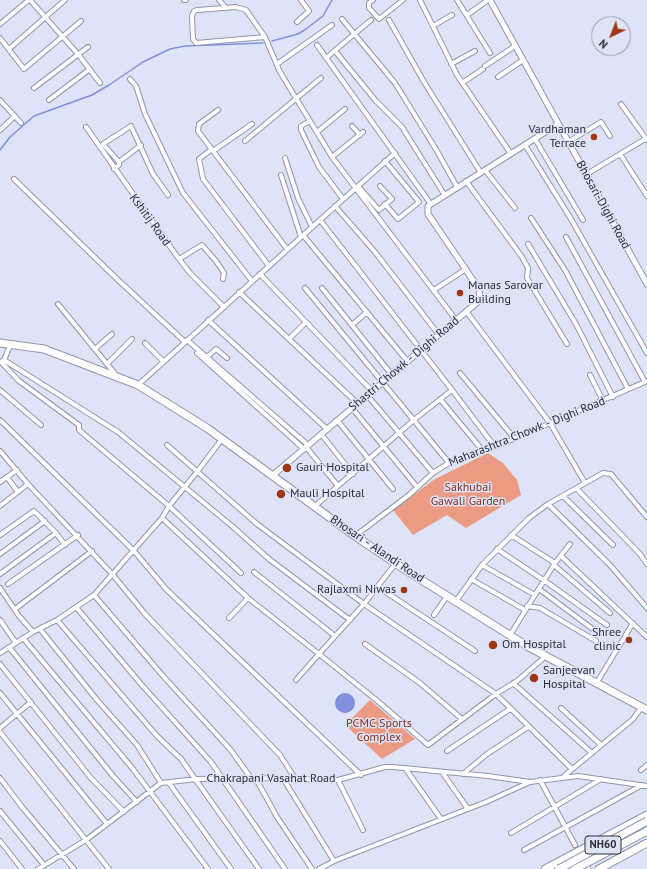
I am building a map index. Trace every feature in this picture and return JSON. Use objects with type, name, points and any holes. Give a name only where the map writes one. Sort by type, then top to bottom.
[{"type":"main road","name":"Bhosari - Alandi Road","points":[[0,343],[44,349],[138,385],[222,439],[356,536],[447,596],[546,656],[644,709]]},
{"type":"main road","points":[[545,869],[577,849],[647,815]]},
{"type":"main road","name":"NH60","points":[[559,869],[647,821]]},
{"type":"main road","name":"NH60","points":[[576,869],[647,831]]},
{"type":"main road","points":[[599,869],[647,843]]},
{"type":"main road","points":[[577,849],[587,869]]},
{"type":"street","points":[[0,24],[29,0],[78,54],[100,83]]},
{"type":"street","points":[[9,49],[65,0]]},
{"type":"street","points":[[219,0],[226,8]]},
{"type":"street","points":[[297,22],[309,12],[301,0]]},
{"type":"street","points":[[373,0],[368,6],[379,18],[403,0]]},
{"type":"street","points":[[420,0],[451,64],[462,83],[511,154]]},
{"type":"street","points":[[457,0],[490,53]]},
{"type":"street","points":[[467,15],[489,0]]},
{"type":"street","name":"Bhosari-Dighi Road","points":[[489,0],[647,284]]},
{"type":"street","points":[[266,37],[196,43],[194,41],[192,16],[194,11],[236,7],[246,10],[266,37],[277,64],[332,157],[357,187],[456,320]]},
{"type":"street","points":[[433,26],[452,15]]},
{"type":"street","points":[[342,19],[395,83],[437,150],[457,187]]},
{"type":"street","points":[[326,58],[371,20]]},
{"type":"street","points":[[389,20],[424,82],[483,172],[515,208]]},
{"type":"street","points":[[0,38],[22,67],[25,68],[81,21]]},
{"type":"street","points":[[277,64],[332,25]]},
{"type":"street","points":[[317,45],[430,204],[558,124]]},
{"type":"street","points":[[462,83],[515,46]]},
{"type":"street","points":[[34,88],[88,47]]},
{"type":"street","points":[[335,51],[376,101],[402,127],[444,194]]},
{"type":"street","points":[[451,64],[475,51]]},
{"type":"street","points":[[498,78],[523,60]]},
{"type":"street","points":[[49,100],[90,69]]},
{"type":"street","points":[[245,141],[321,78]]},
{"type":"street","points":[[130,80],[136,86],[145,114],[183,193],[252,281]]},
{"type":"street","points":[[0,100],[21,124]]},
{"type":"street","points":[[587,174],[647,139],[620,104]]},
{"type":"street","points":[[317,132],[345,109]]},
{"type":"street","points":[[218,110],[198,127],[198,131],[287,249]]},
{"type":"street","points":[[0,130],[15,116]]},
{"type":"street","points":[[310,121],[301,126],[301,130],[319,167],[343,199]]},
{"type":"street","points":[[568,142],[601,122],[610,136]]},
{"type":"street","points":[[252,124],[199,159],[203,179],[269,266]]},
{"type":"street","points":[[119,162],[104,146],[105,143],[131,126],[153,174],[168,195]]},
{"type":"street","points":[[332,157],[361,134],[352,126]]},
{"type":"street","name":"Kshitij Road","points":[[86,128],[179,259],[190,273],[223,306]]},
{"type":"street","points":[[535,139],[583,220]]},
{"type":"street","points":[[114,169],[119,165],[119,162],[141,145]]},
{"type":"street","points":[[525,145],[571,219],[647,354]]},
{"type":"street","points":[[138,385],[223,306],[395,153]]},
{"type":"street","points":[[620,154],[647,196]]},
{"type":"street","points":[[284,158],[298,198],[312,227]]},
{"type":"street","points":[[385,162],[419,202],[398,219],[386,204]]},
{"type":"street","points":[[281,175],[302,236],[408,362]]},
{"type":"street","points":[[14,179],[117,279],[186,341],[207,357],[306,447],[338,486]]},
{"type":"street","points":[[466,181],[522,257],[528,268],[527,278],[567,344]]},
{"type":"street","points":[[357,187],[379,210],[392,199],[380,186]]},
{"type":"street","name":"Shastri Chowk - Dighi Road","points":[[273,476],[337,420],[408,362],[480,300],[481,295],[479,289],[428,214],[427,210],[430,204]]},
{"type":"street","points":[[335,206],[375,252],[439,335]]},
{"type":"street","points":[[531,218],[565,270],[628,389]]},
{"type":"street","points":[[320,220],[422,350],[495,447]]},
{"type":"street","points":[[566,237],[646,382]]},
{"type":"street","points":[[528,244],[576,324],[612,397]]},
{"type":"street","points":[[179,259],[202,245],[216,260],[224,273],[223,278]]},
{"type":"street","points":[[434,290],[466,269]]},
{"type":"street","points":[[260,274],[372,391]]},
{"type":"street","points":[[306,288],[384,381],[449,463]]},
{"type":"street","points":[[322,288],[392,375]]},
{"type":"street","points":[[239,292],[357,403]]},
{"type":"street","points":[[58,304],[116,376]]},
{"type":"street","points":[[466,311],[550,423],[585,483]]},
{"type":"street","points":[[352,325],[367,312]]},
{"type":"street","points":[[208,320],[327,429]]},
{"type":"street","points":[[289,339],[306,322]]},
{"type":"street","points":[[95,350],[112,334]]},
{"type":"street","points":[[107,364],[132,339]]},
{"type":"street","points":[[144,343],[163,361]]},
{"type":"street","points":[[2,362],[11,344]]},
{"type":"street","points":[[207,357],[216,349],[227,358]]},
{"type":"street","points":[[197,353],[306,447]]},
{"type":"street","points":[[2,362],[118,432],[269,559],[350,620]]},
{"type":"street","points":[[2,362],[19,381],[79,424],[79,430],[169,506],[241,574]]},
{"type":"street","points":[[460,373],[514,438]]},
{"type":"street","points":[[590,375],[603,401]]},
{"type":"street","name":"Maharashtra Chowk - Dighi Road","points":[[356,536],[409,495],[433,473],[449,463],[495,447],[646,382]]},
{"type":"street","points":[[0,390],[41,425]]},
{"type":"street","points":[[315,506],[415,419],[452,390]]},
{"type":"street","points":[[367,395],[433,473]]},
{"type":"street","points":[[440,399],[483,451]]},
{"type":"street","points":[[352,408],[385,446],[417,487]]},
{"type":"street","points":[[0,420],[134,551],[186,608],[361,775]]},
{"type":"street","points":[[337,420],[393,489]]},
{"type":"street","points":[[321,434],[353,474]]},
{"type":"street","points":[[1,650],[57,620],[94,595],[162,518],[169,506],[222,439]]},
{"type":"street","points":[[167,445],[257,524],[364,604],[496,694],[572,769]]},
{"type":"street","points":[[0,451],[28,484],[78,535],[145,614],[280,755],[296,780]]},
{"type":"street","points":[[0,459],[4,456]]},
{"type":"street","points":[[0,482],[17,470]]},
{"type":"street","points":[[456,601],[471,578],[482,565],[529,518],[548,504],[603,473],[611,474],[647,516]]},
{"type":"street","points":[[7,477],[18,492]]},
{"type":"street","points":[[0,506],[28,484]]},
{"type":"street","points":[[577,489],[632,546],[647,564]]},
{"type":"street","points":[[563,496],[613,545]]},
{"type":"street","points":[[548,504],[610,565],[647,608]]},
{"type":"street","points":[[0,535],[34,511],[56,533],[65,545]]},
{"type":"street","points":[[162,518],[248,598],[380,703],[428,745],[462,718],[513,683],[546,656]]},
{"type":"street","points":[[0,554],[45,521]]},
{"type":"street","points":[[0,574],[56,533]]},
{"type":"street","points":[[8,584],[78,535]]},
{"type":"street","points":[[511,535],[554,564],[610,613]]},
{"type":"street","points":[[510,635],[534,595],[545,581],[554,564],[570,544]]},
{"type":"street","points":[[497,549],[545,581],[606,625]]},
{"type":"street","points":[[15,609],[92,551]]},
{"type":"street","points":[[561,556],[647,637]]},
{"type":"street","points":[[296,680],[364,604],[396,563]]},
{"type":"street","points":[[482,565],[534,595]]},
{"type":"street","points":[[254,572],[335,636]]},
{"type":"street","points":[[471,578],[526,608],[540,608],[596,641]]},
{"type":"street","points":[[378,587],[475,651]]},
{"type":"street","points":[[0,588],[33,632]]},
{"type":"street","points":[[539,589],[594,630]]},
{"type":"street","points":[[94,595],[163,676],[230,749],[253,779],[312,869]]},
{"type":"street","points":[[434,615],[447,596]]},
{"type":"street","points":[[229,618],[248,598]]},
{"type":"street","points":[[76,607],[141,684],[180,726],[224,779],[286,869]]},
{"type":"street","points":[[0,620],[16,643]]},
{"type":"street","points":[[57,620],[197,779],[258,869]]},
{"type":"street","points":[[596,684],[632,623]]},
{"type":"street","points":[[38,869],[62,853],[86,840],[161,783],[138,745],[97,700],[40,629]]},
{"type":"street","points":[[23,638],[133,769],[208,869]]},
{"type":"street","points":[[365,644],[420,683],[462,718]]},
{"type":"street","points":[[9,647],[113,776],[137,802]]},
{"type":"street","points":[[0,664],[90,777],[124,812]]},
{"type":"street","points":[[513,683],[592,753]]},
{"type":"street","points":[[0,693],[107,824]]},
{"type":"street","points":[[0,728],[31,702]]},
{"type":"street","points":[[447,751],[510,708]]},
{"type":"street","points":[[562,708],[601,745]]},
{"type":"street","points":[[562,777],[644,709]]},
{"type":"street","points":[[463,774],[487,754],[528,727]]},
{"type":"street","points":[[0,732],[108,869]]},
{"type":"street","points":[[641,770],[647,765]]},
{"type":"street","name":"Chakrapani Vasahat Road","points":[[161,783],[197,779],[338,780],[385,768],[405,768],[530,782],[578,776],[645,785]]},
{"type":"street","points":[[405,768],[441,819]]},
{"type":"street","points":[[442,772],[468,809]]},
{"type":"street","points":[[0,778],[22,807],[74,869]]},
{"type":"street","points":[[511,833],[601,779]]},
{"type":"street","points":[[284,780],[334,861]]},
{"type":"street","points":[[338,780],[363,830]]},
{"type":"street","points":[[540,780],[564,828],[577,849]]},
{"type":"street","points":[[319,869],[334,861],[468,809],[530,782]]},
{"type":"street","points":[[169,783],[231,869]]},
{"type":"street","points":[[524,850],[645,785]]},
{"type":"street","points":[[0,811],[44,865]]},
{"type":"street","points":[[0,841],[22,869]]},
{"type":"green space","name":"Sakhubai Gawali Garden","points":[[488,453],[503,463],[517,480],[521,495],[466,528],[447,515],[413,535],[393,510],[435,479]]},
{"type":"green space","name":"PCMC Sports Complex","points":[[370,700],[415,739],[382,759],[345,725]]},
{"type":"water","points":[[345,693],[352,696],[355,703],[352,710],[345,713],[338,710],[335,703],[338,696]]},
{"type":"waterway","points":[[272,41],[298,34],[306,29],[323,16],[332,0]]},
{"type":"waterway","points":[[0,150],[10,137],[34,116],[92,95],[143,62],[170,49],[185,46],[263,43]]},
{"type":"place","name":"Vardhaman Terrace","points":[[594,137]]},
{"type":"place","name":"Manas Sarovar Building","points":[[460,293]]},
{"type":"place","name":"Gauri Hospital","points":[[287,468]]},
{"type":"place","name":"Mauli Hospital","points":[[281,494]]},
{"type":"place","name":"Rajlaxmi Niwas","points":[[404,590]]},
{"type":"place","name":"Shree clinic","points":[[629,640]]},
{"type":"place","name":"Om Hospital","points":[[493,645]]},
{"type":"place","name":"Sanjeevan Hospital","points":[[534,678]]}]
